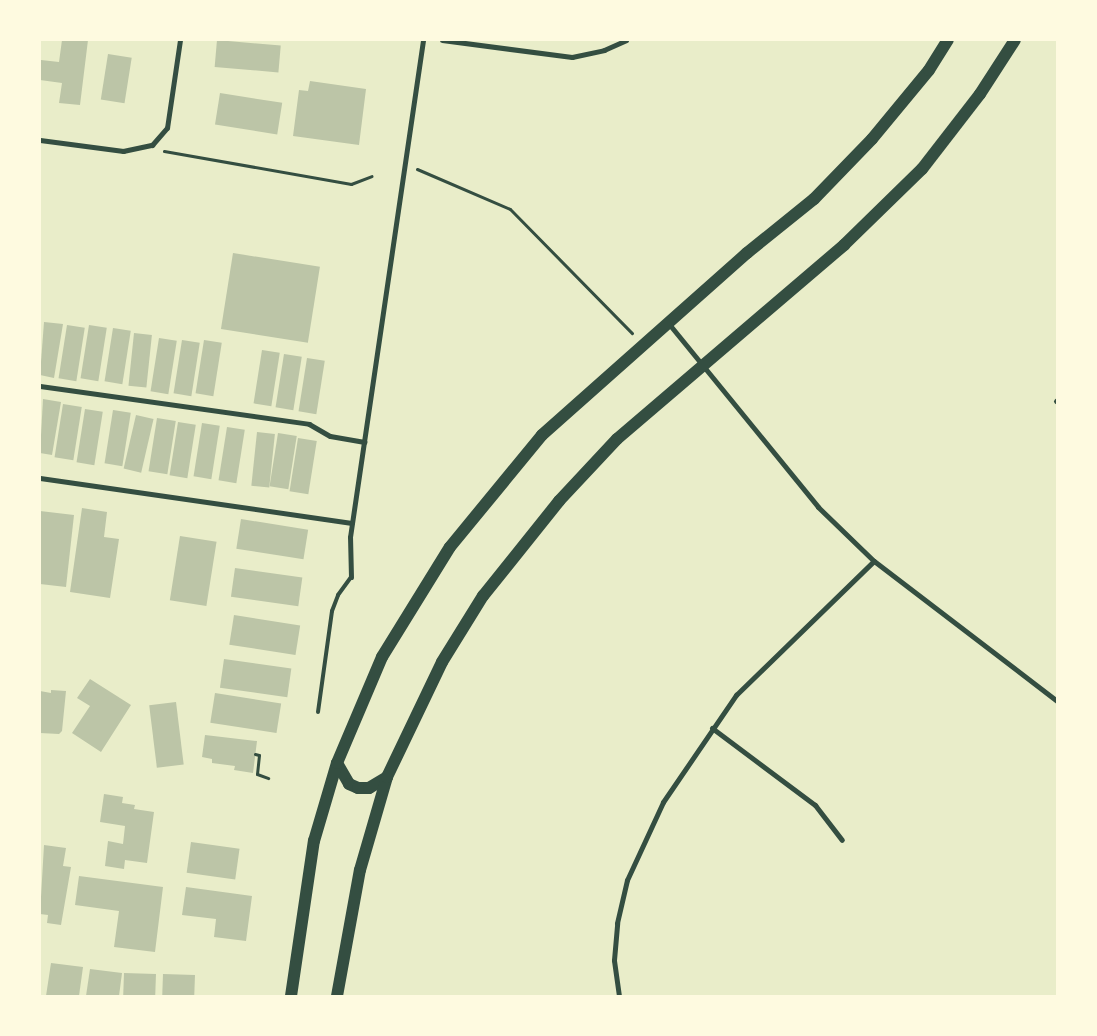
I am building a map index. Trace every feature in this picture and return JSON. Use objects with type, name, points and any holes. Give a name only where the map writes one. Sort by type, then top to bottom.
[{"type":"main road","points":[[291,996],[314,842],[337,763],[382,657],[450,547],[542,435],[814,199],[872,140],[929,70],[948,40]]},
{"type":"main road","points":[[337,996],[360,870],[387,778],[442,662],[483,596],[559,501],[617,439],[704,367],[844,245],[922,169],[980,94],[1015,40]]},
{"type":"main road","points":[[337,763],[349,784],[358,788],[368,788],[387,778]]},
{"type":"street","points":[[40,140],[136,151],[152,145],[164,134],[169,121],[180,40]]},
{"type":"street","points":[[351,577],[348,551],[423,40]]},
{"type":"street","points":[[442,40],[572,57],[604,50],[626,40]]},
{"type":"street","points":[[669,324],[818,507],[874,561],[1057,701]]},
{"type":"street","points":[[40,386],[310,424],[330,436],[364,442]]},
{"type":"street","points":[[40,478],[352,523]]},
{"type":"street","points":[[619,996],[614,960],[617,923],[626,880],[662,802],[736,695],[874,561]]},
{"type":"street","points":[[712,728],[815,805],[842,840]]},
{"type":"lane","points":[[318,712],[332,611],[338,595],[351,577]]},
{"type":"path","points":[[164,151],[351,184],[372,176]]},
{"type":"path","points":[[417,169],[510,209],[632,333]]},
{"type":"path","points":[[255,754],[260,755],[257,774],[268,778]]},
{"type":"building","points":[[62,40],[88,40],[80,105],[59,103],[62,83],[40,80],[41,60],[59,62]]},
{"type":"building","points":[[217,40],[281,46],[278,72],[215,67]]},
{"type":"building","points":[[108,54],[132,58],[125,103],[101,99]]},
{"type":"building","points":[[310,81],[366,89],[359,145],[293,136],[299,90],[308,91]]},
{"type":"building","points":[[220,93],[282,103],[277,134],[215,125]]},
{"type":"building","points":[[233,253],[320,267],[308,343],[221,329]]},
{"type":"building","points":[[44,322],[63,324],[54,378],[40,375]]},
{"type":"building","points":[[67,325],[85,328],[76,381],[59,378]]},
{"type":"building","points":[[89,325],[107,328],[98,381],[81,378]]},
{"type":"building","points":[[113,328],[131,331],[122,384],[105,381]]},
{"type":"building","points":[[134,333],[152,335],[146,388],[128,386]]},
{"type":"building","points":[[159,338],[177,341],[168,394],[151,391]]},
{"type":"building","points":[[182,340],[200,343],[191,396],[174,393]]},
{"type":"building","points":[[204,340],[222,343],[213,396],[196,393]]},
{"type":"building","points":[[262,350],[280,353],[271,406],[254,403]]},
{"type":"building","points":[[284,354],[302,357],[293,410],[276,407]]},
{"type":"building","points":[[307,358],[325,361],[316,414],[299,411]]},
{"type":"building","points":[[43,399],[61,402],[52,455],[40,453]]},
{"type":"building","points":[[63,404],[82,407],[73,460],[55,457]]},
{"type":"building","points":[[85,409],[103,412],[94,465],[77,462]]},
{"type":"building","points":[[113,410],[131,413],[122,466],[105,463]]},
{"type":"building","points":[[136,415],[154,419],[141,473],[124,469]]},
{"type":"building","points":[[157,418],[176,421],[167,474],[149,471]]},
{"type":"building","points":[[178,422],[196,425],[187,478],[170,475]]},
{"type":"building","points":[[202,423],[220,426],[211,479],[194,476]]},
{"type":"building","points":[[227,427],[245,430],[236,483],[219,480]]},
{"type":"building","points":[[257,432],[275,434],[269,488],[251,486]]},
{"type":"building","points":[[278,433],[297,436],[288,489],[270,486]]},
{"type":"building","points":[[298,438],[317,441],[308,494],[290,491]]},
{"type":"building","points":[[82,508],[107,512],[104,537],[119,539],[110,598],[70,592]]},
{"type":"building","points":[[40,511],[74,515],[66,587],[40,584]]},
{"type":"building","points":[[241,519],[308,530],[303,559],[236,549]]},
{"type":"building","points":[[180,536],[217,542],[206,606],[170,600]]},
{"type":"building","points":[[235,568],[302,577],[298,606],[231,597]]},
{"type":"building","points":[[234,615],[300,625],[295,655],[229,645]]},
{"type":"building","points":[[224,659],[291,668],[287,697],[220,688]]},
{"type":"building","points":[[90,679],[131,705],[101,752],[72,733],[90,706],[77,698]]},
{"type":"building","points":[[51,690],[66,691],[62,731],[59,734],[40,733],[40,691],[51,693]]},
{"type":"building","points":[[215,693],[281,703],[276,733],[210,723]]},
{"type":"building","points":[[176,702],[184,765],[157,768],[149,705]]},
{"type":"building","points":[[205,735],[257,741],[253,773],[234,770],[235,766],[212,763],[212,759],[202,757]]},
{"type":"building","points":[[104,794],[123,797],[122,803],[135,805],[134,809],[154,812],[147,863],[125,860],[124,869],[105,866],[108,841],[123,844],[125,826],[100,822]]},
{"type":"building","points":[[191,842],[240,849],[235,880],[187,873]]},
{"type":"building","points":[[44,845],[66,848],[63,866],[71,867],[61,925],[47,923],[48,915],[40,914]]},
{"type":"building","points":[[79,876],[163,887],[155,952],[114,947],[119,911],[75,905]]},
{"type":"building","points":[[186,887],[252,896],[246,941],[214,937],[216,919],[182,915]]},
{"type":"building","points":[[51,963],[83,967],[79,996],[46,996]]},
{"type":"building","points":[[90,969],[122,973],[119,996],[86,996]]},
{"type":"building","points":[[124,973],[156,974],[155,996],[123,996]]},
{"type":"building","points":[[163,974],[195,975],[194,996],[162,996]]}]
